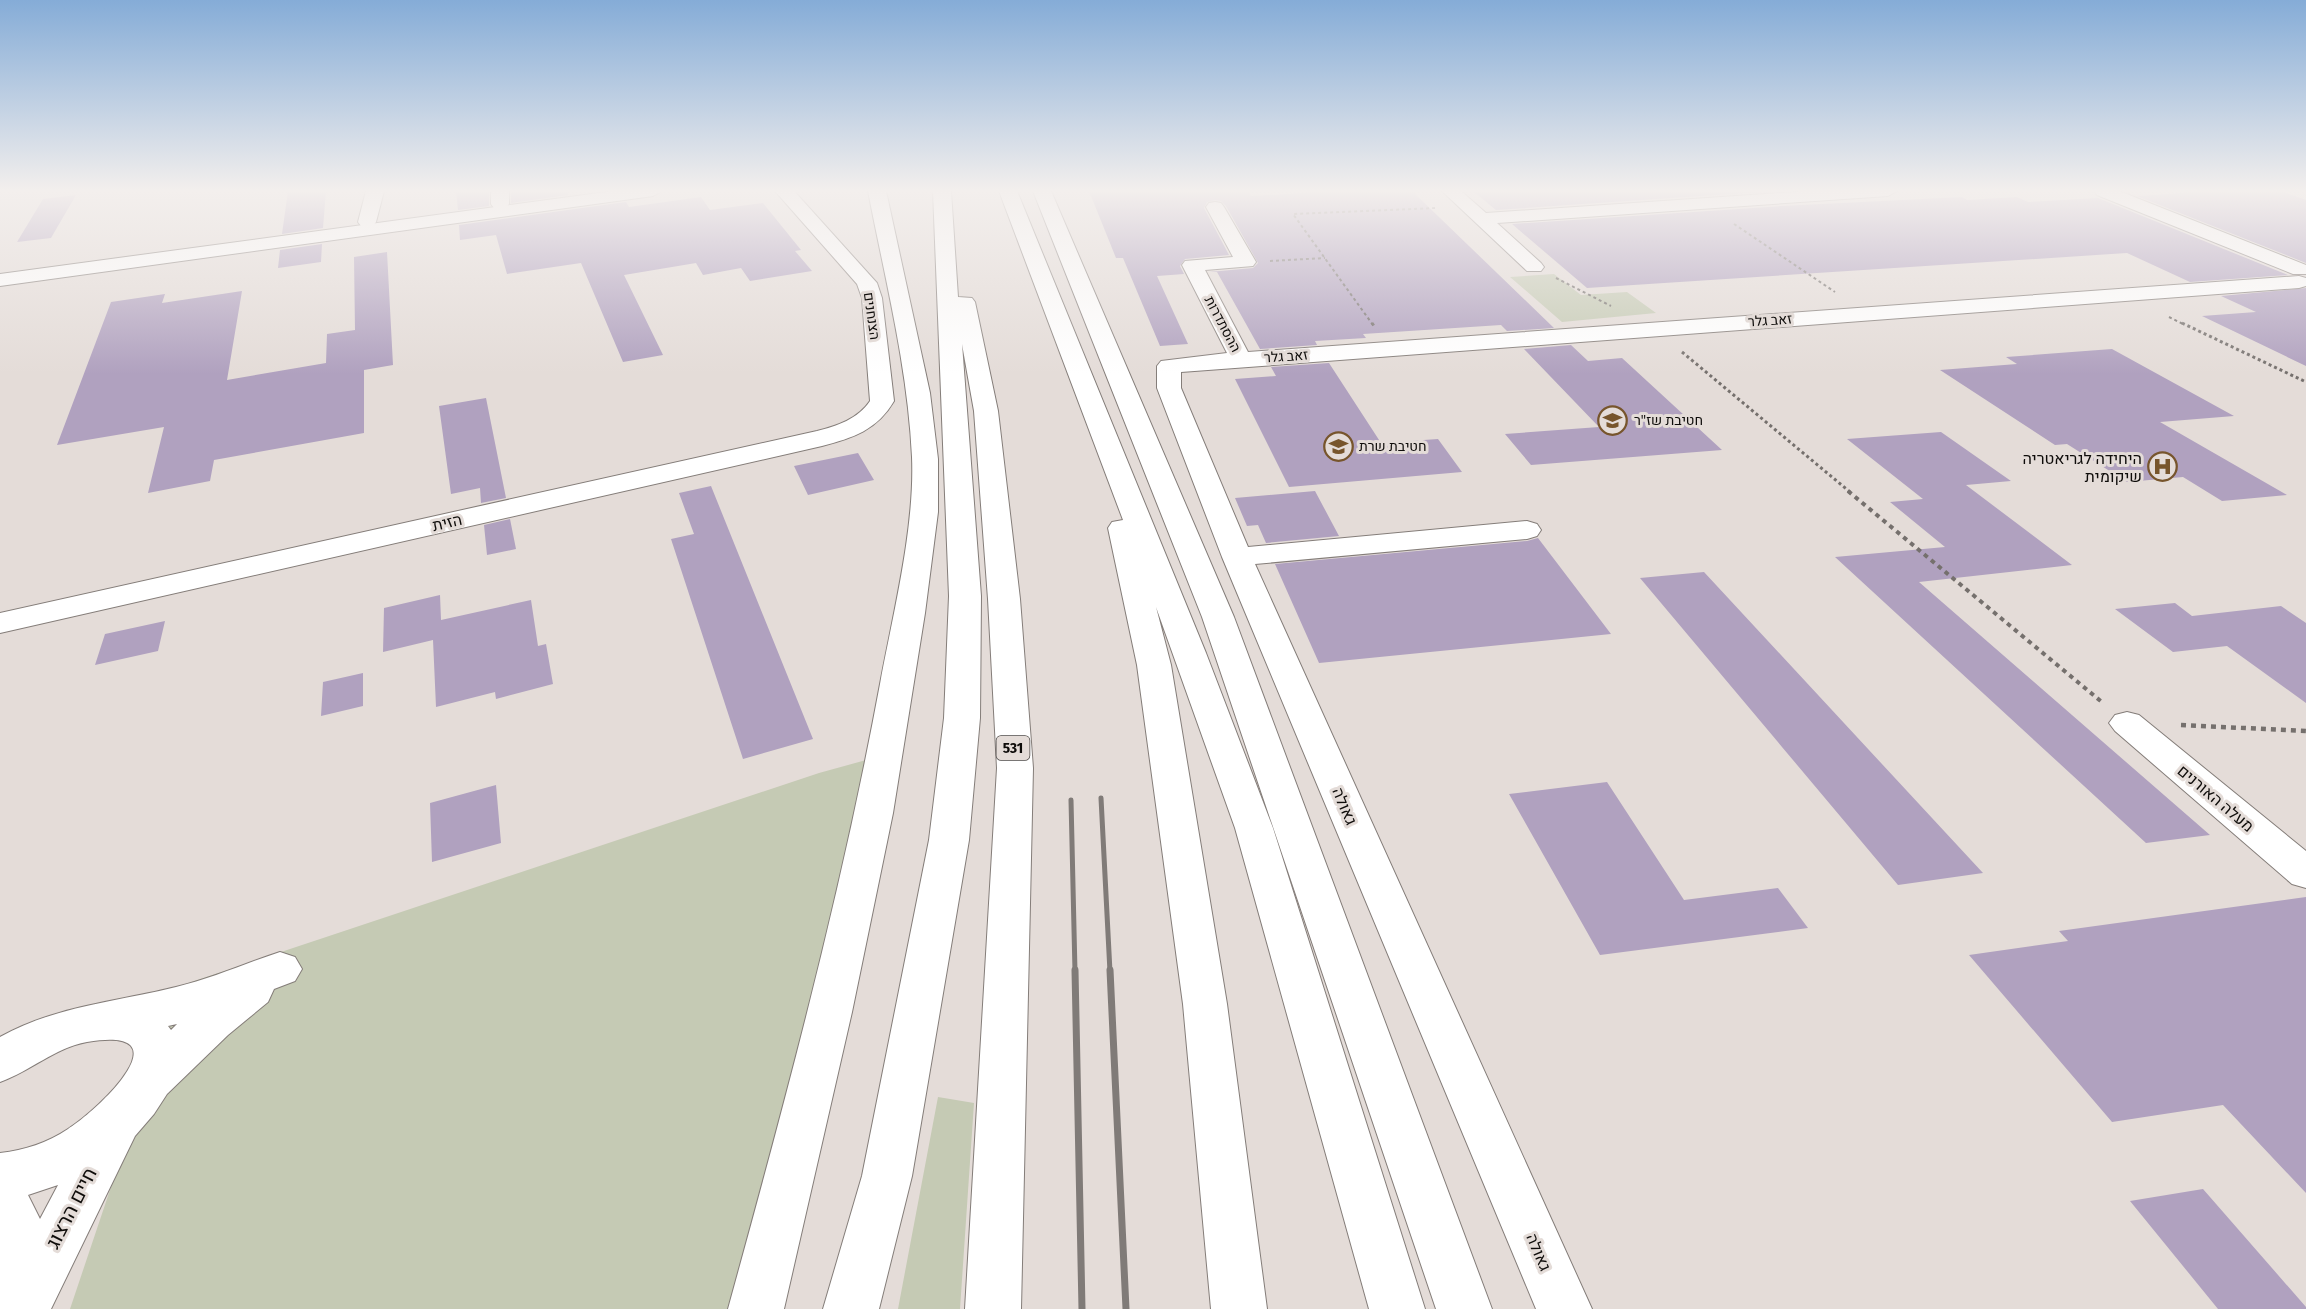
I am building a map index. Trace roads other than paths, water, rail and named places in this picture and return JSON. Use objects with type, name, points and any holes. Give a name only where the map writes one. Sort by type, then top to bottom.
[{"type":"main road","points":[[0,270],[137,252]]},
{"type":"main road","points":[[0,280],[205,252]]},
{"type":"main road","name":"הצנחנים","points":[[839,252],[867,283],[872,298],[882,401]]},
{"type":"main road","points":[[756,1309],[827,1028],[870,835],[924,512],[925,459],[918,393],[892,252]]},
{"type":"main road","points":[[851,1309],[890,1164],[949,840],[962,718],[965,596],[946,252]]},
{"type":"main road","name":"531","points":[[955,252],[986,411],[1004,599],[1015,768],[993,1309]]},
{"type":"main road","points":[[1032,252],[1190,653],[1254,828],[1397,1309]]},
{"type":"main road","points":[[1067,252],[1218,617],[1464,1309]]},
{"type":"main road","name":"ההסתדרות","points":[[1240,252],[1246,262],[1192,265],[1241,359]]},
{"type":"main road","points":[[1518,252],[1534,267]]},
{"type":"main road","points":[[2247,252],[2303,276]]},
{"type":"main road","name":"זאב גלר","points":[[1241,359],[2122,295],[2303,276]]},
{"type":"main road","points":[[2072,277],[2122,295]]},
{"type":"main road","points":[[1718,304],[1742,322]]},
{"type":"main road","name":"גאולה","points":[[1241,359],[1169,366],[1169,388],[1237,557],[1564,1309]]},
{"type":"main road","name":"הזית","points":[[0,623],[822,438],[841,433],[870,420],[882,401]]},
{"type":"main road","points":[[1096,416],[1154,665],[1205,1004],[1239,1309]]},
{"type":"main road","points":[[1237,557],[1527,530]]},
{"type":"main road","name":"מעלה האורנים","points":[[2127,723],[2306,873]]},
{"type":"main road","points":[[9,1054],[72,1027],[179,1005],[280,969],[221,1012],[148,1081]]},
{"type":"main road","points":[[0,1176],[12,1176],[49,1164],[85,1146],[117,1122],[141,1096],[154,1071],[157,1050],[148,1033],[130,1023],[103,1021]]},
{"type":"main road","name":"חיים הרצוג","points":[[25,1302],[117,1122]]},
{"type":"main road","name":"חיים הרצוג","points":[[0,1200],[19,1226],[26,1257],[25,1302]]},
{"type":"railway","points":[[1101,798],[1110,972]]},
{"type":"railway","points":[[1071,800],[1075,972]]},
{"type":"railway","points":[[1075,970],[1082,1309]]},
{"type":"railway","points":[[1110,970],[1126,1309]]},
{"type":"place","name":"חטיבת שז\"ר","points":[[1613,420]]},
{"type":"place","name":"חטיבת שרת","points":[[1338,446]]},
{"type":"place","name":"היחידה לגריאטריה שיקומית","points":[[2163,467]]}]
